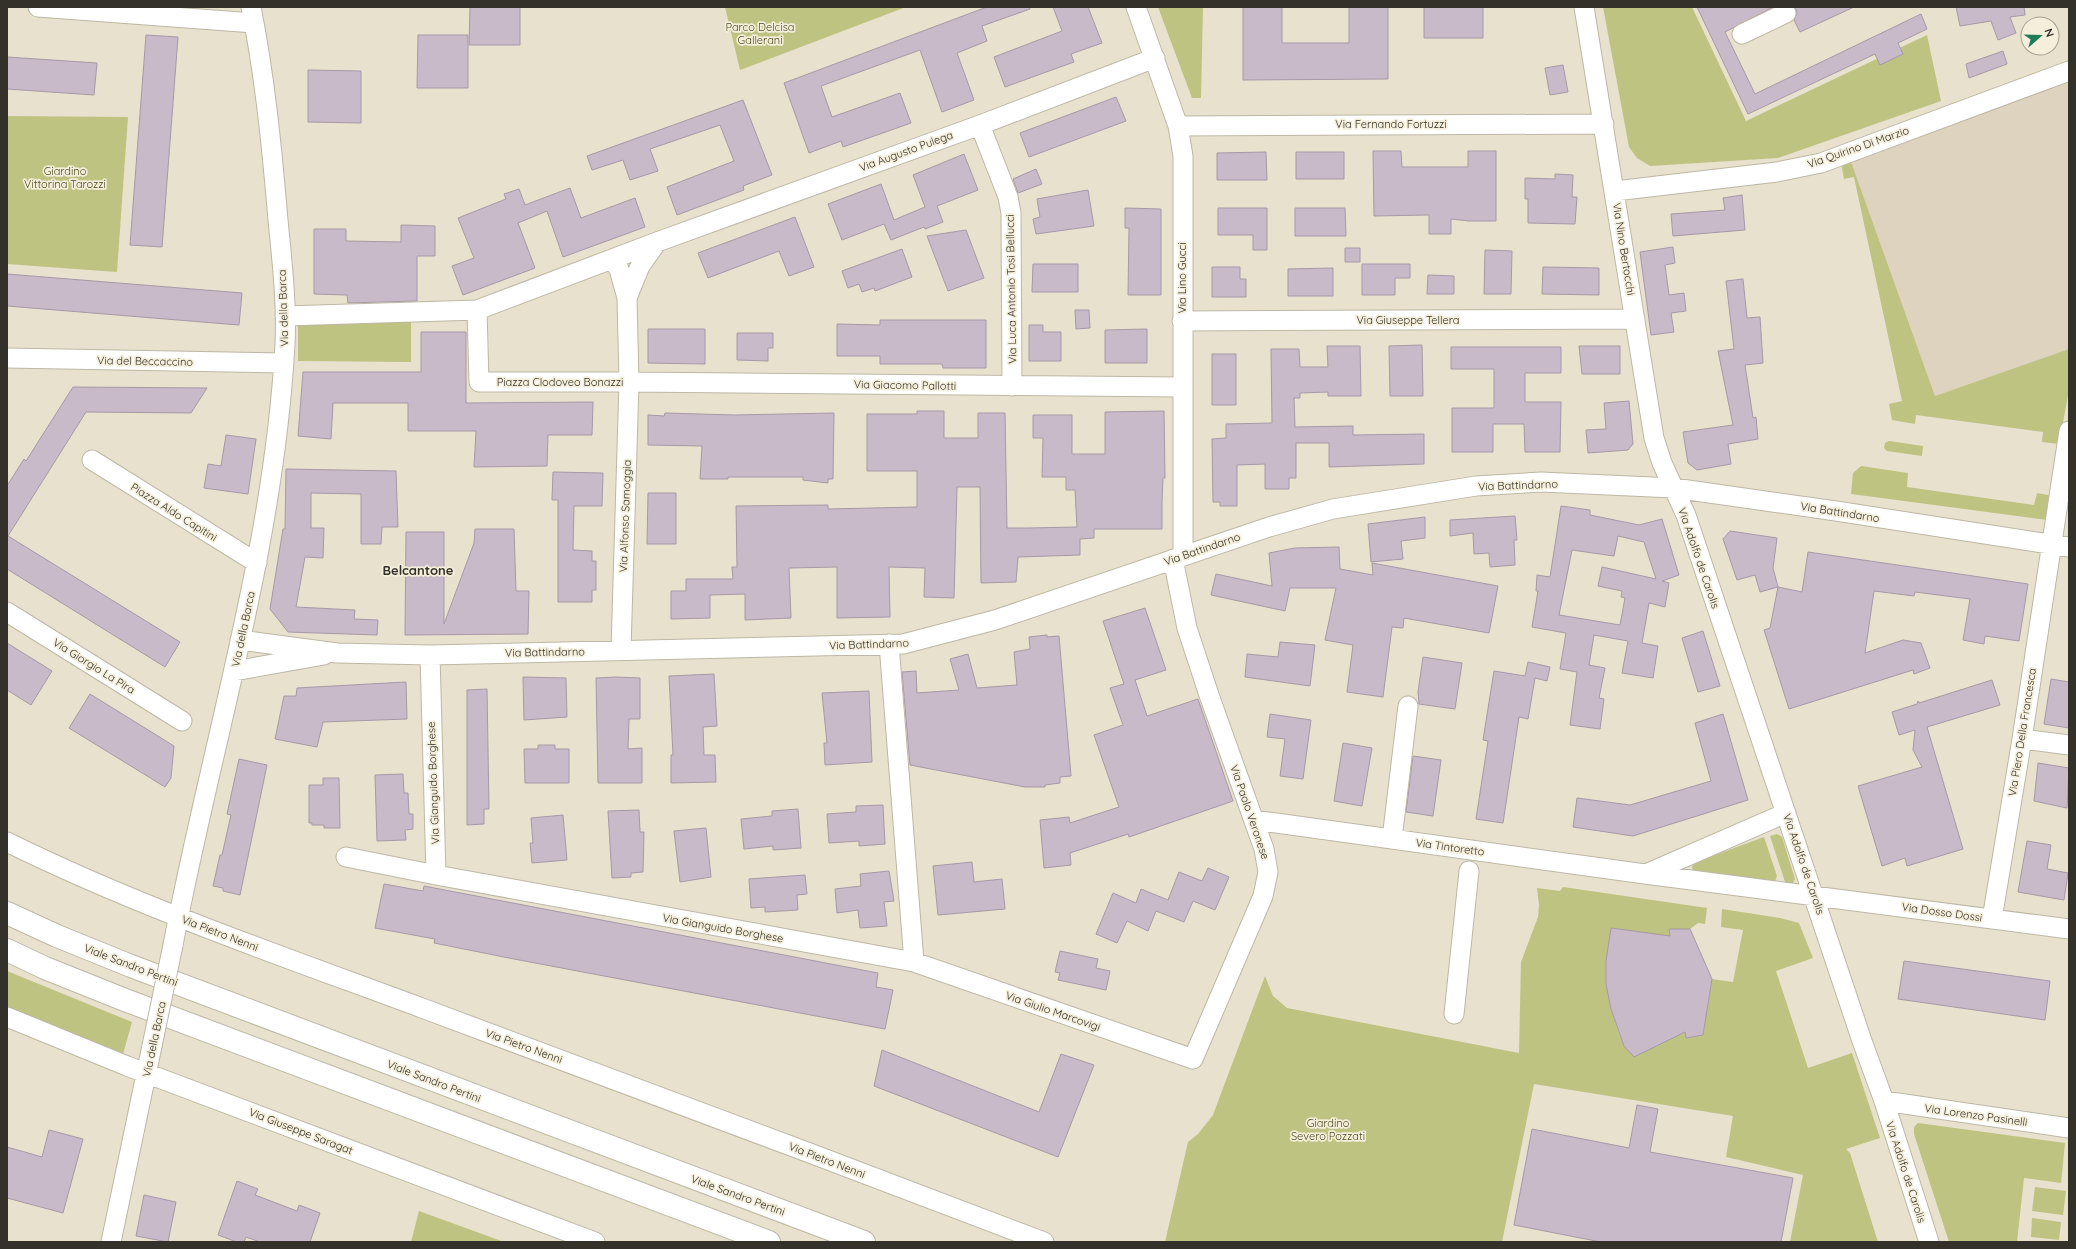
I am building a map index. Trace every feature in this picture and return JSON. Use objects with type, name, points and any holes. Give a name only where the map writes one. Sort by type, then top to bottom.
[{"type":"highway","name":"Viale Sandro Pertini","points":[[7,913],[57,936],[130,966],[864,1242]]},
{"type":"highway","points":[[7,950],[45,968],[125,1000],[769,1242]]},
{"type":"street","points":[[38,7],[253,15]]},
{"type":"street","name":"Via Lino Gucci","points":[[1136,7],[1178,126],[1183,156],[1182,387],[1178,558]]},
{"type":"street","name":"Via Nino Bertocchi","points":[[1584,7],[1654,438],[1662,463],[1674,488]]},
{"type":"street","points":[[1742,34],[1786,13]]},
{"type":"street","name":"Via della Barca","points":[[111,1242],[178,917],[257,563],[275,449],[284,363],[285,316],[276,192],[253,15]]},
{"type":"street","name":"Via Augusto Pulega","points":[[657,242],[980,125],[1155,58]]},
{"type":"street","name":"Via Quirino Di Marzio","points":[[1615,191],[1777,172],[1821,163],[2069,71]]},
{"type":"street","name":"Via Fernando Fortuzzi","points":[[1178,126],[1604,124]]},
{"type":"street","name":"Via Luca Antonio Tosi Bellucci","points":[[980,125],[1008,197],[1011,213],[1012,386]]},
{"type":"street","points":[[285,316],[478,310],[657,242]]},
{"type":"street","name":"Piazza Clodoveo Bonazzi","points":[[627,298],[640,266],[657,242]]},
{"type":"street","name":"Piazza Clodoveo Bonazzi","points":[[478,310],[479,382],[628,382],[627,298],[619,269],[612,259]]},
{"type":"street","name":"Via Giuseppe Tellera","points":[[1182,321],[1635,320]]},
{"type":"street","name":"Via del Beccaccino","points":[[7,358],[284,363]]},
{"type":"street","name":"Via Giacomo Pallotti","points":[[628,382],[1182,387]]},
{"type":"street","name":"Via Alfonso Samoggia","points":[[621,650],[628,382]]},
{"type":"street","name":"Via Piero Della Francesca","points":[[1992,919],[2022,739],[2060,546],[2069,431]]},
{"type":"street","name":"Piazza Aldo Capitini","points":[[92,460],[257,563]]},
{"type":"street","name":"Via Battindarno","points":[[240,640],[337,653],[430,655],[889,644],[916,642],[994,620],[1269,527],[1333,509],[1431,492],[1476,486],[1541,482],[1674,488],[2060,546]]},
{"type":"street","name":"Via Adolfo de Carolis","points":[[1674,488],[1686,515],[1862,1041],[1884,1101],[1929,1242]]},
{"type":"street","name":"Via Paolo Veronese","points":[[1178,558],[1187,628],[1267,860],[1267,883],[1263,896],[1193,1059]]},
{"type":"street","name":"Via Giorgio La Pira","points":[[7,612],[182,721]]},
{"type":"street","points":[[889,644],[914,962]]},
{"type":"street","name":"Via Battindarno","points":[[234,671],[337,653]]},
{"type":"street","name":"Via Gianguido Borghese","points":[[430,655],[436,875],[914,962]]},
{"type":"street","points":[[1392,839],[1408,706]]},
{"type":"street","points":[[2022,739],[2069,746]]},
{"type":"street","points":[[1645,874],[1786,813]]},
{"type":"street","name":"Via Tintoretto","points":[[1254,820],[1645,874],[1814,895]]},
{"type":"street","name":"Via Pietro Nenni","points":[[7,842],[101,887],[225,936],[618,1081],[1044,1242]]},
{"type":"street","points":[[346,857],[436,875]]},
{"type":"street","points":[[1454,1014],[1470,871]]},
{"type":"street","name":"Via Dosso Dossi","points":[[1814,895],[2069,929]]},
{"type":"street","name":"Via Giulio Marcovigi","points":[[914,962],[1193,1059]]},
{"type":"street","name":"Via Giuseppe Saragat","points":[[7,1017],[147,1073],[595,1242]]},
{"type":"street","name":"Via Lorenzo Pasinelli","points":[[1884,1101],[2069,1128]]},
{"type":"shaded area","points":[[2069,81],[2069,349],[1935,396],[1850,159]]},
{"type":"green space","name":"Parco Delcisa Gallerani","points":[[725,7],[906,7],[740,70]]},
{"type":"green space","points":[[1158,7],[1203,7],[1201,98],[1192,98]]},
{"type":"green space","points":[[1603,7],[1692,7],[1746,121],[1927,35],[1941,101],[1778,158],[1650,166],[1637,158],[1629,147]]},
{"type":"green space","name":"Giardino Vittorina Tarozzi","points":[[7,116],[128,117],[117,272],[7,264]]},
{"type":"green space","points":[[1850,159],[1935,396],[2069,349],[2069,390],[2059,444],[2042,442],[2043,432],[1916,415],[1915,424],[1892,420],[1889,404],[1902,401],[1854,177],[1844,179],[1841,162]]},
{"type":"green space","points":[[298,322],[411,322],[411,362],[298,361]]},
{"type":"green space","points":[[1889,441],[1923,446],[1922,456],[1887,451],[1884,448],[1885,443]]},
{"type":"green space","points":[[1861,466],[1908,473],[1907,487],[2034,505],[2037,493],[2053,496],[2048,520],[1851,494],[1853,473]]},
{"type":"green space","points":[[1777,834],[1782,837],[1795,879],[1793,883],[1786,885],[1770,836]]},
{"type":"green space","points":[[1764,837],[1777,876],[1774,884],[1693,872],[1692,866],[1699,861]]},
{"type":"green space","name":"Giardino Severo Pozzati","points":[[1563,887],[1707,908],[1705,924],[1698,923],[1690,929],[1669,929],[1671,943],[1654,934],[1611,928],[1607,974],[1608,988],[1613,1016],[1624,1046],[1683,1024],[1686,1038],[1703,1035],[1712,979],[1733,982],[1743,930],[1721,927],[1722,909],[1780,918],[1799,923],[1813,958],[1776,971],[1808,1068],[1852,1053],[1880,1138],[1846,1149],[1850,1153],[1878,1242],[1790,1242],[1803,1175],[1726,1157],[1733,1116],[1534,1084],[1502,1242],[1165,1242],[1188,1142],[1198,1134],[1213,1115],[1265,976],[1273,996],[1287,1008],[1519,1053],[1521,962],[1538,917],[1539,905],[1537,888],[1560,891]]},
{"type":"green space","points":[[7,971],[132,1022],[123,1054],[7,1008]]},
{"type":"green space","points":[[1918,1123],[2065,1143],[2061,1183],[2024,1178],[2017,1242],[1949,1242],[1914,1134],[1914,1127]]},
{"type":"green space","points":[[2035,1187],[2066,1191],[2063,1215],[2032,1211]]},
{"type":"green space","points":[[419,1211],[504,1242],[411,1242]]},
{"type":"green space","points":[[2032,1218],[2061,1222],[2059,1240],[2031,1237]]},
{"type":"building","points":[[470,7],[520,7],[520,45],[469,45]]},
{"type":"building","points":[[987,7],[1029,7],[1030,9],[982,26],[987,41],[957,53],[974,100],[942,112],[920,50],[821,86],[832,117],[900,93],[911,123],[843,147],[841,141],[809,153],[784,83]]},
{"type":"building","points":[[1053,7],[1088,7],[1102,43],[1071,54],[1074,62],[1005,87],[994,57],[1062,31]]},
{"type":"building","points":[[1243,7],[1282,7],[1282,43],[1349,43],[1349,7],[1388,7],[1388,79],[1243,80]]},
{"type":"building","points":[[1424,7],[1483,7],[1483,38],[1424,38]]},
{"type":"building","points":[[1697,7],[1773,7],[1725,32],[1755,94],[1921,14],[1927,29],[1898,43],[1903,54],[1880,65],[1875,54],[1748,114]]},
{"type":"building","points":[[1795,7],[1854,7],[1800,32],[1794,20],[1797,13]]},
{"type":"building","points":[[1956,7],[2024,7],[2025,15],[2010,17],[2016,33],[1998,40],[1991,21],[1960,26]]},
{"type":"building","points":[[146,35],[178,37],[162,247],[130,245]]},
{"type":"building","points":[[418,35],[468,35],[468,88],[417,88]]},
{"type":"building","points":[[2003,51],[2007,64],[1969,78],[1966,64]]},
{"type":"building","points":[[7,57],[97,63],[94,95],[7,89]]},
{"type":"building","points":[[1563,65],[1568,92],[1550,95],[1545,68]]},
{"type":"building","points":[[308,70],[361,71],[361,123],[308,122]]},
{"type":"building","points":[[1116,97],[1126,121],[1029,157],[1020,133]]},
{"type":"building","points":[[743,100],[772,175],[743,186],[744,190],[677,215],[667,187],[734,161],[720,125],[650,149],[658,171],[630,180],[623,160],[592,170],[587,156]]},
{"type":"building","points":[[1373,151],[1401,151],[1402,167],[1468,167],[1468,151],[1496,151],[1496,221],[1451,219],[1451,234],[1429,234],[1429,215],[1374,216]]},
{"type":"building","points":[[1266,152],[1267,180],[1217,180],[1217,153]]},
{"type":"building","points":[[1296,152],[1344,152],[1344,179],[1296,179]]},
{"type":"building","points":[[964,154],[978,190],[937,206],[943,222],[925,229],[924,227],[891,240],[884,224],[842,240],[828,204],[881,184],[894,220],[925,207],[913,175]]},
{"type":"building","points":[[1036,169],[1042,184],[1018,193],[1013,179]]},
{"type":"building","points":[[1555,174],[1573,175],[1572,197],[1577,197],[1575,224],[1528,223],[1528,199],[1525,199],[1525,178],[1555,179]]},
{"type":"building","points":[[570,188],[581,218],[635,198],[645,227],[563,257],[547,211],[518,223],[535,268],[463,295],[452,266],[474,258],[458,218],[506,199],[504,194],[519,189],[525,205]]},
{"type":"building","points":[[1088,190],[1094,226],[1036,234],[1033,219],[1040,217],[1037,199]]},
{"type":"building","points":[[1742,195],[1745,230],[1673,236],[1671,214],[1725,210],[1723,198]]},
{"type":"building","points":[[1125,208],[1161,209],[1161,295],[1128,295],[1129,228],[1125,228]]},
{"type":"building","points":[[1218,208],[1267,208],[1267,250],[1253,250],[1253,235],[1218,235]]},
{"type":"building","points":[[1295,208],[1345,208],[1346,236],[1295,236]]},
{"type":"building","points":[[795,217],[814,267],[789,276],[779,251],[708,278],[698,253]]},
{"type":"building","points":[[401,225],[435,226],[435,256],[417,256],[417,301],[348,303],[347,295],[314,294],[314,229],[346,229],[346,241],[401,242]]},
{"type":"building","points":[[966,230],[984,278],[948,291],[927,236]]},
{"type":"building","points":[[1673,247],[1675,263],[1665,265],[1669,295],[1684,293],[1686,311],[1671,313],[1674,332],[1651,335],[1640,252]]},
{"type":"building","points":[[1345,248],[1360,248],[1360,262],[1345,262]]},
{"type":"building","points":[[902,249],[912,277],[875,291],[874,288],[862,292],[859,284],[848,288],[842,271]]},
{"type":"building","points":[[1485,250],[1512,251],[1511,294],[1484,294]]},
{"type":"building","points":[[1033,264],[1078,264],[1078,292],[1032,292]]},
{"type":"building","points":[[1362,264],[1410,264],[1410,278],[1395,278],[1395,295],[1362,295]]},
{"type":"building","points":[[1212,267],[1240,267],[1240,279],[1246,279],[1246,297],[1212,297]]},
{"type":"building","points":[[1543,267],[1599,268],[1599,295],[1542,294]]},
{"type":"building","points":[[1333,268],[1333,296],[1288,296],[1288,269]]},
{"type":"building","points":[[7,274],[242,293],[239,325],[7,306]]},
{"type":"building","points":[[1428,275],[1454,276],[1454,294],[1427,294]]},
{"type":"building","points":[[1743,279],[1747,318],[1760,317],[1763,363],[1745,365],[1753,418],[1756,417],[1758,439],[1728,444],[1731,464],[1697,470],[1688,463],[1683,432],[1733,425],[1718,351],[1734,349],[1726,281]]},
{"type":"building","points":[[1075,310],[1089,310],[1090,328],[1076,329]]},
{"type":"building","points":[[880,320],[986,320],[986,368],[943,368],[942,364],[880,364],[880,356],[837,356],[837,324],[880,325]]},
{"type":"building","points":[[1029,325],[1043,325],[1043,332],[1061,332],[1061,361],[1029,361]]},
{"type":"building","points":[[648,329],[705,329],[705,364],[648,363]]},
{"type":"building","points":[[1147,329],[1147,363],[1105,363],[1105,330]]},
{"type":"building","points":[[421,332],[466,332],[466,403],[593,402],[592,435],[548,435],[547,466],[474,467],[476,431],[408,431],[408,403],[333,403],[331,439],[298,436],[303,372],[421,372]]},
{"type":"building","points":[[737,333],[773,333],[773,348],[768,348],[768,361],[737,360]]},
{"type":"building","points":[[1422,345],[1423,396],[1390,396],[1389,346]]},
{"type":"building","points":[[1327,346],[1360,346],[1361,396],[1328,396],[1328,392],[1300,393],[1300,398],[1294,398],[1295,427],[1353,426],[1353,435],[1424,434],[1424,464],[1329,467],[1329,443],[1296,443],[1296,478],[1289,478],[1289,489],[1265,489],[1265,464],[1237,465],[1237,506],[1220,506],[1220,502],[1213,502],[1212,439],[1226,438],[1226,424],[1272,423],[1271,349],[1299,349],[1300,367],[1328,367]]},
{"type":"building","points":[[1579,346],[1620,346],[1620,374],[1582,374]]},
{"type":"building","points":[[1451,347],[1561,347],[1561,373],[1525,373],[1525,402],[1561,402],[1560,452],[1525,452],[1524,424],[1493,424],[1493,452],[1452,452],[1452,408],[1494,408],[1494,369],[1451,369]]},
{"type":"building","points":[[1212,354],[1236,354],[1236,405],[1212,405]]},
{"type":"building","points":[[73,387],[207,388],[191,413],[86,412],[8,536],[180,642],[165,667],[7,569],[7,486],[24,459],[26,461]]},
{"type":"building","points":[[1629,401],[1633,444],[1628,450],[1588,453],[1586,430],[1606,429],[1604,403]]},
{"type":"building","points":[[917,411],[944,411],[944,438],[978,438],[978,413],[1005,413],[1007,528],[1028,528],[1077,527],[1075,490],[1066,490],[1066,477],[1042,477],[1043,438],[1033,438],[1033,415],[1072,415],[1072,454],[1105,454],[1105,412],[1164,411],[1165,478],[1163,478],[1162,529],[1094,529],[1094,538],[1080,539],[1080,555],[1018,557],[1016,582],[981,583],[980,487],[957,487],[954,598],[924,597],[925,568],[889,567],[890,617],[837,618],[837,567],[789,568],[791,618],[745,620],[745,594],[710,595],[710,618],[671,619],[671,591],[686,591],[686,579],[733,579],[732,567],[737,567],[736,506],[828,505],[828,509],[917,507],[917,471],[867,471],[867,414],[917,414]]},
{"type":"building","points":[[665,413],[734,415],[834,413],[833,479],[828,479],[828,483],[803,480],[803,477],[728,477],[728,479],[700,479],[702,446],[648,445],[648,415],[664,416]]},
{"type":"building","points":[[226,435],[256,439],[248,494],[204,488],[208,464],[221,466]]},
{"type":"building","points":[[286,469],[396,471],[398,527],[382,527],[381,544],[361,544],[361,494],[311,493],[311,528],[324,528],[323,558],[305,557],[296,607],[355,610],[354,619],[378,620],[377,635],[288,632],[270,609],[283,529],[285,529]]},
{"type":"building","points":[[553,472],[603,473],[602,506],[574,506],[573,550],[592,551],[592,561],[596,561],[596,590],[592,590],[592,602],[558,602],[558,500],[552,500]]},
{"type":"building","points":[[648,493],[676,493],[676,544],[647,544]]},
{"type":"building","points":[[1561,506],[1590,510],[1590,515],[1639,525],[1662,519],[1679,575],[1662,581],[1669,583],[1665,607],[1649,603],[1642,643],[1658,646],[1653,678],[1622,673],[1628,641],[1594,635],[1589,665],[1605,668],[1599,698],[1604,699],[1600,729],[1570,725],[1577,672],[1560,669],[1566,633],[1532,627],[1538,591],[1536,591],[1537,575],[1550,577]],"holes":[[[1618,536],[1644,542],[1656,579],[1602,567],[1598,586],[1622,591],[1621,597],[1625,598],[1620,625],[1559,615],[1572,550],[1614,556]]]},
{"type":"building","points":[[1515,516],[1517,540],[1514,540],[1515,565],[1490,567],[1489,553],[1474,554],[1473,533],[1450,536],[1450,520]]},
{"type":"building","points":[[1425,517],[1425,538],[1401,541],[1403,559],[1371,562],[1368,524]]},
{"type":"building","points":[[475,529],[514,529],[516,591],[529,591],[528,634],[405,635],[406,532],[444,532],[444,624],[474,543]]},
{"type":"building","points":[[1730,531],[1777,538],[1773,568],[1778,587],[1760,592],[1755,575],[1737,580],[1723,539]]},
{"type":"building","points":[[1339,547],[1340,569],[1373,575],[1372,563],[1498,586],[1489,633],[1404,618],[1403,628],[1392,627],[1383,697],[1347,692],[1353,645],[1325,640],[1336,588],[1290,588],[1285,611],[1211,595],[1216,574],[1272,586],[1269,553],[1295,548]]},
{"type":"building","points":[[1808,552],[2028,584],[2019,641],[1985,636],[1984,644],[1963,640],[1970,599],[1915,592],[1914,596],[1874,591],[1865,653],[1903,640],[1921,643],[1930,668],[1914,674],[1913,670],[1789,709],[1764,630],[1770,628],[1778,587],[1802,592]]},
{"type":"building","points":[[1145,608],[1166,670],[1135,680],[1147,716],[1198,699],[1233,801],[1129,837],[1128,834],[1070,853],[1071,865],[1044,868],[1040,820],[1069,817],[1070,823],[1119,807],[1094,735],[1123,725],[1110,688],[1124,684],[1103,621]]},
{"type":"building","points":[[1703,631],[1720,686],[1698,692],[1682,638]]},
{"type":"building","points":[[1047,635],[1047,637],[1059,636],[1071,776],[1060,777],[1060,783],[1045,785],[1045,787],[1025,787],[910,765],[902,672],[916,671],[917,693],[959,690],[950,659],[968,654],[977,688],[1017,685],[1014,652],[1030,649],[1029,637]]},
{"type":"building","points":[[1280,642],[1315,645],[1310,686],[1245,677],[1247,654],[1278,657]]},
{"type":"building","points":[[7,643],[52,671],[31,705],[7,690]]},
{"type":"building","points":[[1423,657],[1462,663],[1455,709],[1419,704],[1418,692]]},
{"type":"building","points":[[1528,662],[1550,667],[1547,681],[1535,678],[1528,719],[1519,717],[1503,823],[1476,819],[1488,741],[1483,740],[1494,671],[1525,676]]},
{"type":"building","points":[[714,674],[717,726],[703,727],[704,755],[715,755],[716,782],[671,783],[671,755],[673,755],[669,676]]},
{"type":"building","points":[[523,677],[566,678],[567,717],[524,720]]},
{"type":"building","points":[[596,678],[640,678],[640,719],[629,719],[628,749],[642,748],[642,783],[598,783]]},
{"type":"building","points":[[2051,679],[2069,682],[2069,728],[2044,724]]},
{"type":"building","points":[[1992,680],[2000,705],[1927,727],[1963,849],[1907,866],[1905,858],[1882,866],[1858,786],[1922,767],[1913,750],[1915,730],[1899,735],[1892,712],[1917,704],[1918,701],[1919,703]]},
{"type":"building","points":[[406,682],[407,719],[323,722],[317,747],[275,739],[284,696],[296,696],[297,688]]},
{"type":"building","points":[[487,689],[489,809],[484,809],[484,824],[467,825],[467,690]]},
{"type":"building","points":[[869,691],[872,762],[825,765],[824,743],[827,743],[822,693]]},
{"type":"building","points":[[90,694],[174,746],[171,778],[165,787],[69,728]]},
{"type":"building","points":[[1270,714],[1311,720],[1303,779],[1280,776],[1285,739],[1267,737]]},
{"type":"building","points":[[1723,714],[1748,800],[1633,836],[1573,827],[1577,798],[1630,805],[1711,781],[1695,723]]},
{"type":"building","points":[[1343,743],[1372,748],[1362,806],[1334,801]]},
{"type":"building","points":[[538,745],[555,745],[555,749],[569,749],[569,783],[525,783],[524,749],[538,749]]},
{"type":"building","points":[[1413,756],[1441,760],[1433,816],[1406,812]]},
{"type":"building","points":[[239,759],[267,765],[240,895],[223,891],[223,888],[213,886],[231,815],[227,814]]},
{"type":"building","points":[[2038,763],[2069,768],[2067,808],[2034,801]]},
{"type":"building","points":[[403,774],[404,793],[408,793],[409,814],[413,814],[413,829],[405,830],[406,840],[377,841],[375,775]]},
{"type":"building","points":[[323,778],[339,778],[340,828],[324,828],[324,825],[312,825],[312,823],[309,823],[309,785],[323,785]]},
{"type":"building","points":[[883,805],[885,844],[859,846],[859,841],[829,843],[827,814],[856,812],[856,806]]},
{"type":"building","points":[[798,809],[801,848],[773,850],[773,846],[744,849],[741,819],[772,816],[772,811]]},
{"type":"building","points":[[639,810],[640,832],[644,832],[643,872],[631,873],[631,877],[612,878],[608,811]]},
{"type":"building","points":[[563,815],[567,860],[532,863],[530,843],[533,843],[531,818]]},
{"type":"building","points":[[706,828],[711,877],[680,882],[674,831]]},
{"type":"building","points":[[2027,841],[2051,845],[2047,869],[2068,873],[2064,900],[2018,892]]},
{"type":"building","points":[[972,862],[974,882],[1002,879],[1005,909],[938,915],[933,866]]},
{"type":"building","points":[[1208,868],[1229,877],[1215,910],[1193,901],[1184,922],[1156,911],[1148,931],[1127,921],[1117,943],[1096,934],[1113,893],[1136,903],[1141,889],[1168,900],[1179,872],[1202,881]]},
{"type":"building","points":[[889,871],[894,901],[884,902],[887,926],[860,928],[858,910],[837,913],[835,889],[861,886],[860,874]]},
{"type":"building","points":[[805,875],[807,894],[797,895],[798,910],[765,912],[765,907],[751,908],[749,879]]},
{"type":"building","points":[[384,884],[423,891],[424,886],[878,973],[876,987],[893,990],[885,1029],[514,959],[434,943],[435,939],[375,928]]},
{"type":"building","points":[[1611,928],[1670,936],[1669,929],[1690,929],[1712,979],[1703,1035],[1686,1038],[1685,1032],[1634,1057],[1624,1046],[1611,1009],[1606,984],[1606,961]]},
{"type":"building","points":[[1060,951],[1098,959],[1096,968],[1110,971],[1106,990],[1058,980],[1060,973],[1055,972]]},
{"type":"building","points":[[1904,961],[2050,981],[2045,1020],[1898,999]]},
{"type":"building","points":[[882,1050],[1039,1112],[1061,1054],[1094,1065],[1058,1157],[874,1086]]},
{"type":"building","points":[[1637,1105],[1658,1109],[1650,1152],[1793,1178],[1781,1242],[1601,1242],[1514,1225],[1532,1129],[1629,1148]]},
{"type":"building","points":[[49,1130],[83,1139],[63,1213],[7,1198],[7,1147],[42,1157]]},
{"type":"building","points":[[237,1181],[258,1189],[255,1195],[297,1211],[299,1205],[320,1213],[310,1242],[260,1242],[246,1237],[244,1242],[237,1242],[218,1235]]},
{"type":"building","points":[[144,1195],[176,1202],[168,1242],[136,1236]]},
{"type":"district","name":"Belcantone","points":[[418,570]]}]
